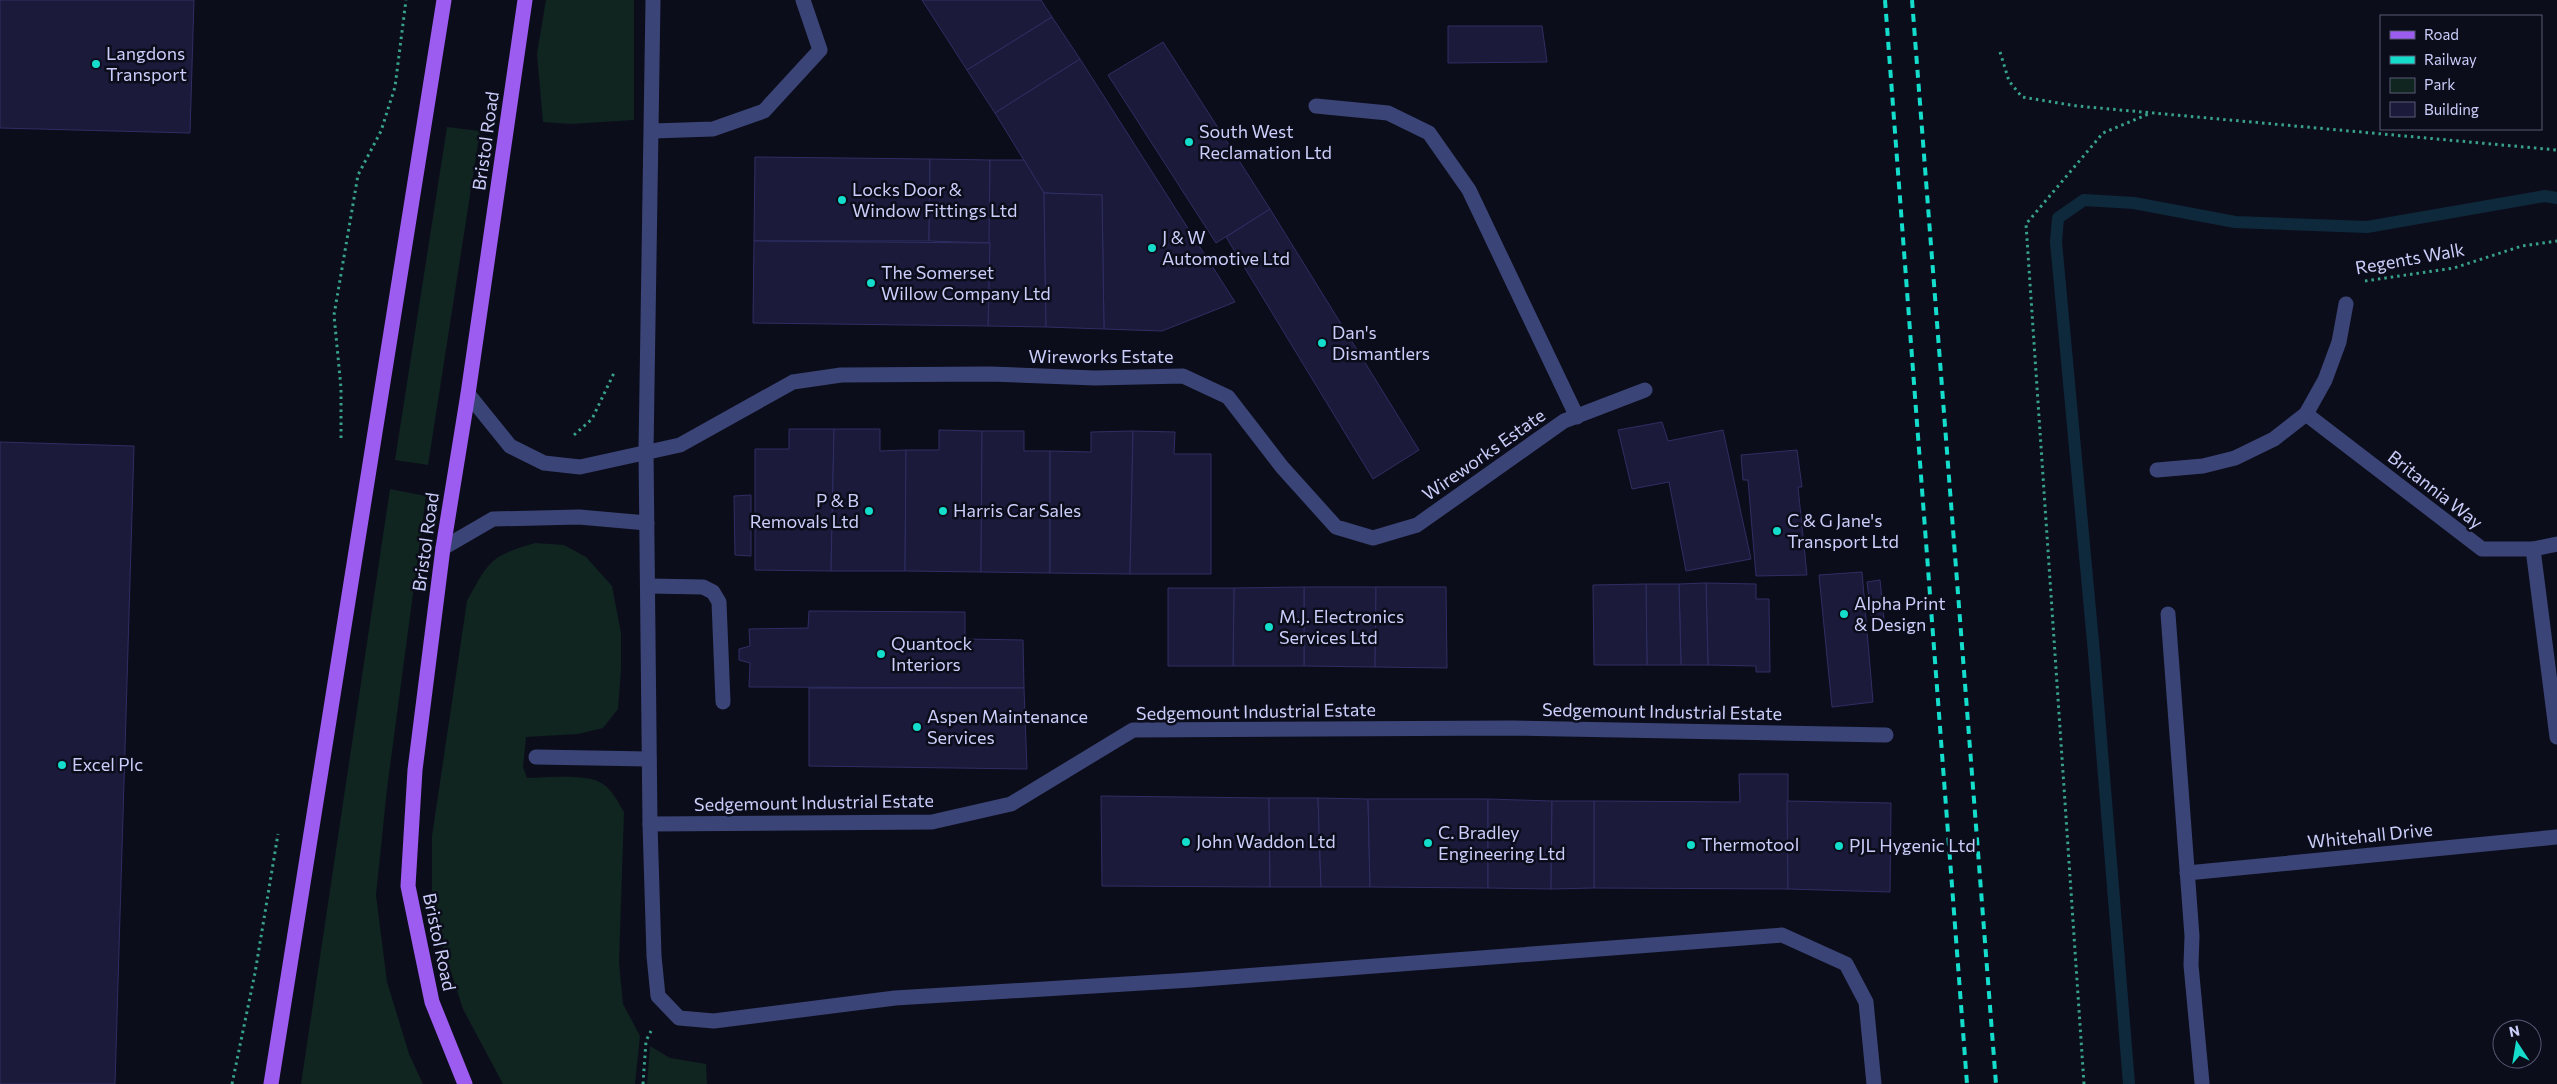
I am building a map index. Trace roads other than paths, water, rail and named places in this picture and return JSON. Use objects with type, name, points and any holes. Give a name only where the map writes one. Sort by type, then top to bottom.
[{"type":"main road","points":[[271,1084],[444,0]]},
{"type":"main road","name":"Bristol Road","points":[[465,1084],[432,1002],[408,886],[414,770],[442,548],[468,394],[525,0]]},
{"type":"street","points":[[653,0],[646,451],[650,824],[654,956],[658,996],[679,1018],[714,1021],[894,998],[1192,980],[1782,935],[1846,964],[1866,1002],[1874,1084]]},
{"type":"street","points":[[652,131],[713,129],[764,110],[820,50],[803,0]]},
{"type":"street","points":[[1316,106],[1388,113],[1429,133],[1469,190],[1577,417]]},
{"type":"street","points":[[2157,470],[2203,466],[2235,458],[2274,439],[2306,414],[2325,380],[2339,342],[2346,304]]},
{"type":"street","name":"Wireworks Estate","points":[[468,394],[510,446],[544,463],[580,467],[680,445],[793,382],[841,375],[990,374],[1096,378],[1183,376],[1228,397],[1282,467],[1336,527],[1372,538],[1417,526],[1564,421],[1645,390]]},
{"type":"street","name":"Britannia Way","points":[[2306,414],[2482,549],[2533,549],[2557,544]]},
{"type":"street","points":[[442,548],[493,519],[579,517],[647,523]]},
{"type":"street","points":[[2533,549],[2557,737]]},
{"type":"street","points":[[648,586],[703,587],[713,592],[719,602],[723,702]]},
{"type":"street","points":[[2168,614],[2192,936],[2190,965],[2202,1083]]},
{"type":"street","name":"Sedgemount Industrial Estate","points":[[650,824],[932,822],[1011,804],[1133,730],[1512,728],[1886,735]]},
{"type":"street","points":[[536,757],[649,759]]},
{"type":"street","name":"Whitehall Drive","points":[[2187,873],[2557,836]]},
{"type":"waterway","points":[[2129,1084],[2094,653],[2056,242],[2058,218],[2084,200],[2134,203],[2235,222],[2367,227],[2545,196],[2557,198]]},
{"type":"railway","points":[[1885,0],[1967,1084]]},
{"type":"railway","points":[[1912,0],[1996,1084]]},
{"type":"place","name":"Langdons Transport","points":[[96,64]]},
{"type":"place","name":"South West Reclamation Ltd","points":[[1189,142]]},
{"type":"place","name":"Locks Door & Window Fittings Ltd","points":[[842,200]]},
{"type":"place","name":"J & W Automotive Ltd","points":[[1152,248]]},
{"type":"place","name":"The Somerset Willow Company Ltd","points":[[871,283]]},
{"type":"place","name":"Dan's Dismantlers","points":[[1322,343]]},
{"type":"place","name":"P & B Removals Ltd","points":[[869,511]]},
{"type":"place","name":"Harris Car Sales","points":[[943,511]]},
{"type":"place","name":"C & G Jane's Transport Ltd","points":[[1777,531]]},
{"type":"place","name":"Alpha Print & Design","points":[[1844,614]]},
{"type":"place","name":"M.J. Electronics Services Ltd","points":[[1269,627]]},
{"type":"place","name":"Quantock Interiors","points":[[881,654]]},
{"type":"place","name":"Aspen Maintenance Services","points":[[917,727]]},
{"type":"place","name":"Excel Plc","points":[[62,765]]},
{"type":"place","name":"John Waddon Ltd","points":[[1186,842]]},
{"type":"place","name":"C. Bradley Engineering Ltd","points":[[1428,843]]},
{"type":"place","name":"Thermotool","points":[[1691,845]]},
{"type":"place","name":"PJL Hygenic Ltd","points":[[1839,846]]}]
